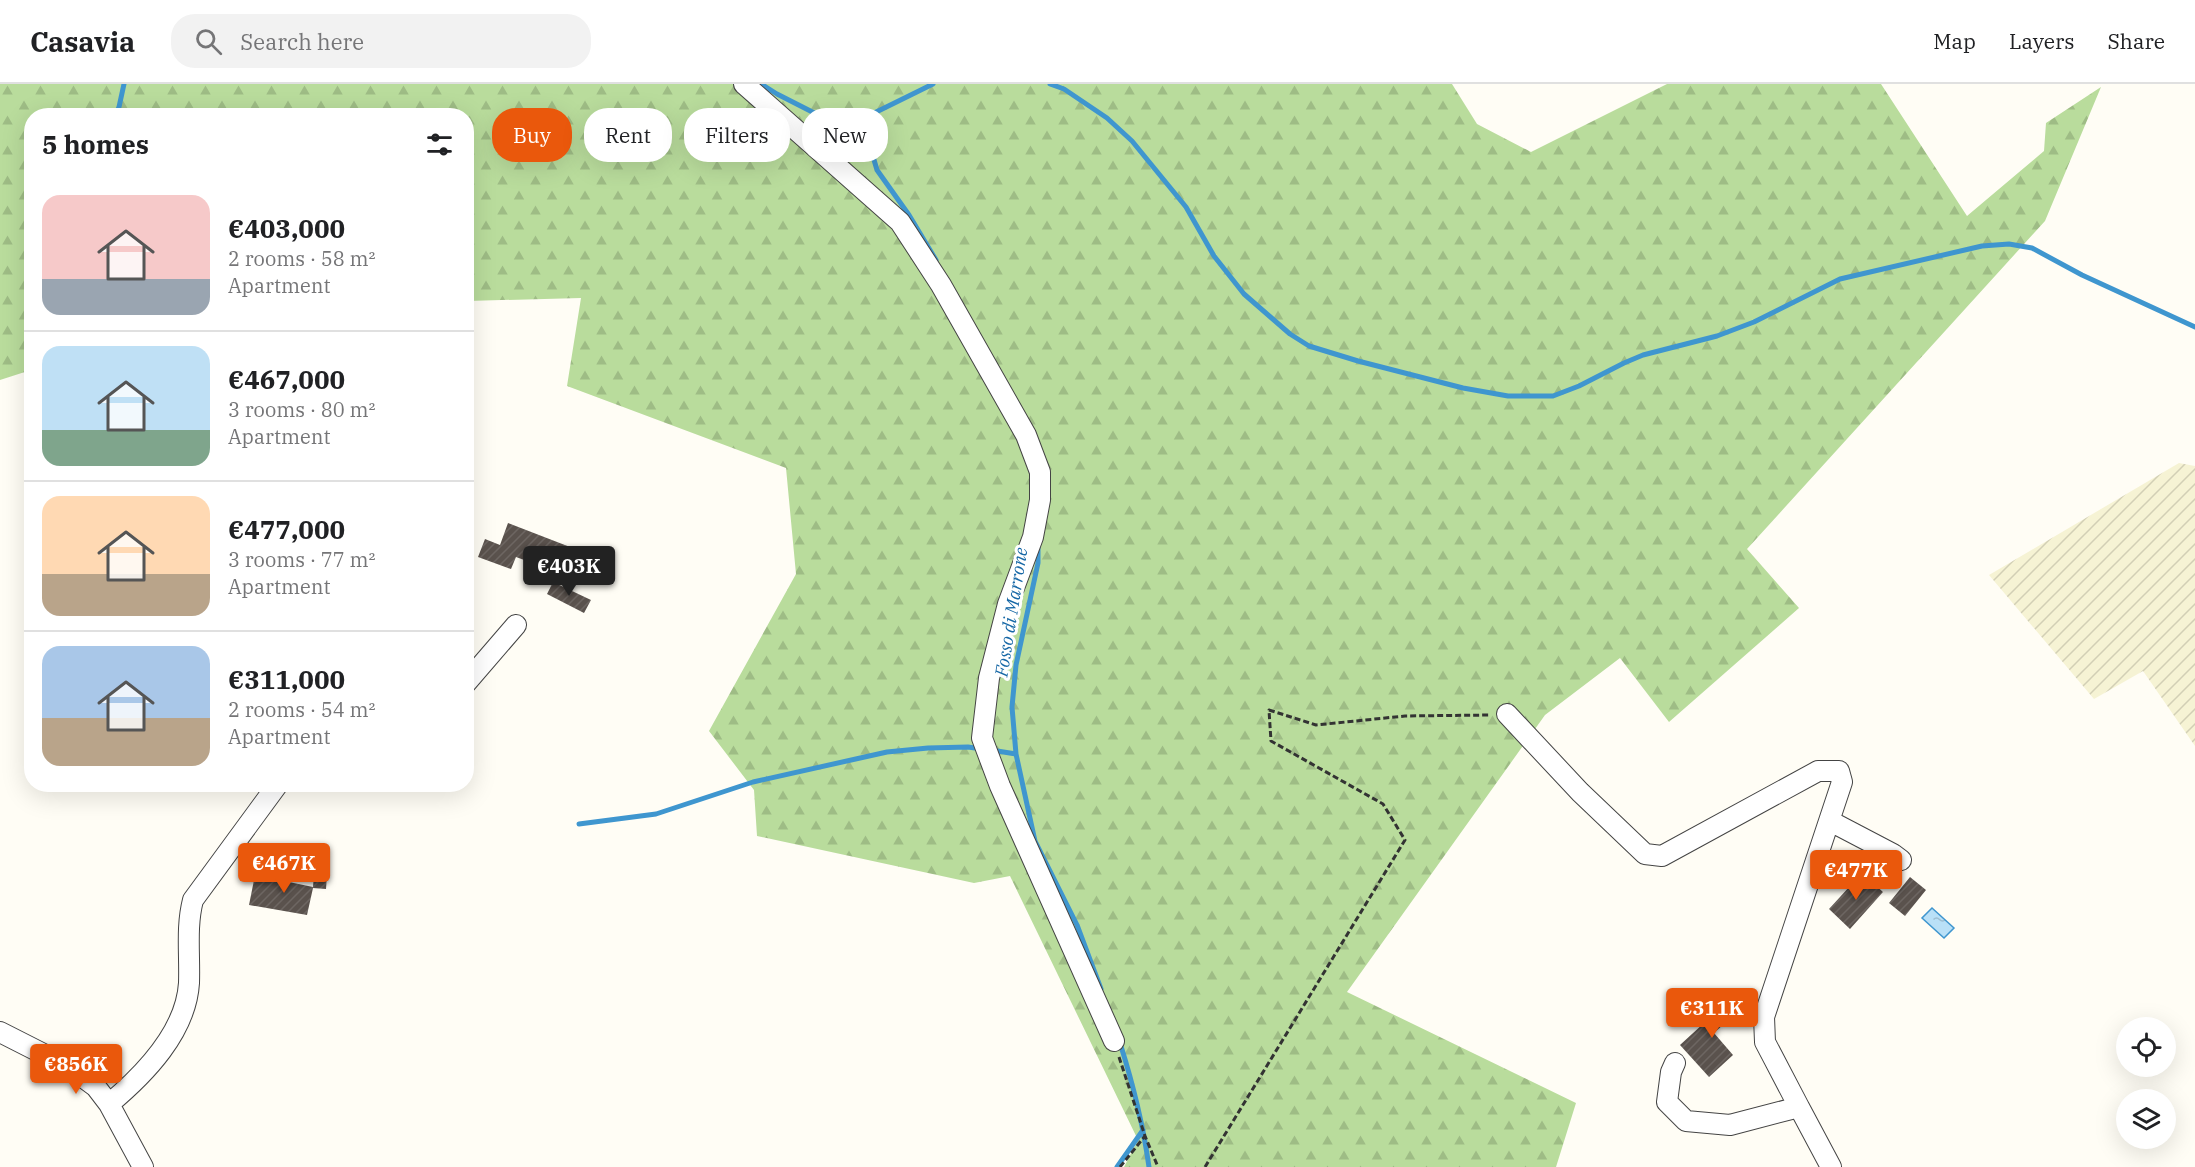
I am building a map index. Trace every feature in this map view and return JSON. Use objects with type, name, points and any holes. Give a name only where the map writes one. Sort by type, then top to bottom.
[{"type":"street","points":[[744,84],[900,222],[941,285],[1026,435],[1040,472],[1040,500],[1032,537],[1008,604],[989,678],[982,738],[1000,786],[1114,1041]]},
{"type":"street","points":[[474,674],[516,625]]},
{"type":"street","points":[[1507,714],[1580,792],[1645,854],[1662,856],[1818,771],[1839,771],[1842,782],[1764,1017],[1765,1042],[1831,1167]]},
{"type":"street","points":[[110,1104],[137,1081],[166,1046],[182,1011],[189,986],[188,920],[193,900],[272,792]]},
{"type":"street","points":[[1830,821],[1901,860]]},
{"type":"street","points":[[0,1032],[69,1067],[96,1087],[110,1104],[143,1167]]},
{"type":"street","points":[[1675,1063],[1671,1072],[1667,1102],[1686,1121],[1730,1125],[1799,1107]]},
{"type":"path","points":[[1205,1167],[1405,840],[1383,804],[1271,741],[1269,710],[1316,725],[1405,716],[1507,714]]},
{"type":"path","points":[[1114,1041],[1145,1136],[1158,1167]]},
{"type":"path","points":[[1120,1167],[1145,1136]]},
{"type":"shaded area","points":[[2179,463],[2195,466],[2195,746],[2143,671],[2094,699],[1989,575]]},
{"type":"green space","points":[[0,84],[1452,84],[1477,124],[1531,152],[1667,84],[1881,84],[1967,216],[2044,151],[2046,123],[2101,87],[2045,221],[1747,549],[1799,608],[1669,722],[1620,658],[1545,715],[1347,992],[1576,1103],[1556,1167],[1124,1167],[1138,1140],[1010,876],[974,883],[757,836],[754,790],[709,731],[796,574],[786,468],[567,386],[581,298],[474,301],[474,108],[24,108],[24,372],[0,380]]},
{"type":"water","points":[[1932,908],[1954,928],[1944,938],[1922,918]]},
{"type":"building","points":[[508,523],[570,547],[560,573],[516,557],[511,569],[478,557],[485,539],[500,545]]},
{"type":"building","points":[[553,582],[591,600],[584,613],[547,594]]},
{"type":"building","points":[[1862,873],[1883,892],[1850,929],[1829,909]]},
{"type":"building","points":[[314,874],[327,875],[326,889],[313,888],[307,915],[249,905],[255,875],[313,887]]},
{"type":"building","points":[[1910,877],[1926,890],[1905,916],[1889,903]]},
{"type":"building","points":[[1732,995],[1743,1007],[1714,1033],[1733,1055],[1709,1077],[1680,1045]]},
{"type":"waterway","points":[[119,108],[124,84]]},
{"type":"waterway","name":"Fosso di Marrone","points":[[761,84],[834,123],[862,119],[933,84]]},
{"type":"waterway","points":[[1050,84],[1064,89],[1107,118],[1132,141],[1186,207],[1214,256],[1244,294],[1290,334],[1309,346],[1463,388],[1508,396],[1553,396],[1643,355],[1717,336],[1754,322],[1840,279],[1982,246],[2009,244],[2032,248],[2082,275],[2195,327]]},
{"type":"waterway","name":"Fosso di Marrone","points":[[875,162],[877,170],[909,215],[936,260]]},
{"type":"waterway","name":"Fosso di Marrone","points":[[1038,546],[1038,563],[1016,665],[1012,707],[1016,754],[1035,841],[1077,925],[1101,989]]},
{"type":"waterway","points":[[579,824],[656,814],[753,782],[887,752],[928,748],[982,749]]},
{"type":"waterway","points":[[991,750],[1016,754]]},
{"type":"waterway","name":"Fosso di Marrone","points":[[1120,1043],[1137,1104],[1149,1167]]},
{"type":"waterway","points":[[1117,1167],[1143,1130]]}]
